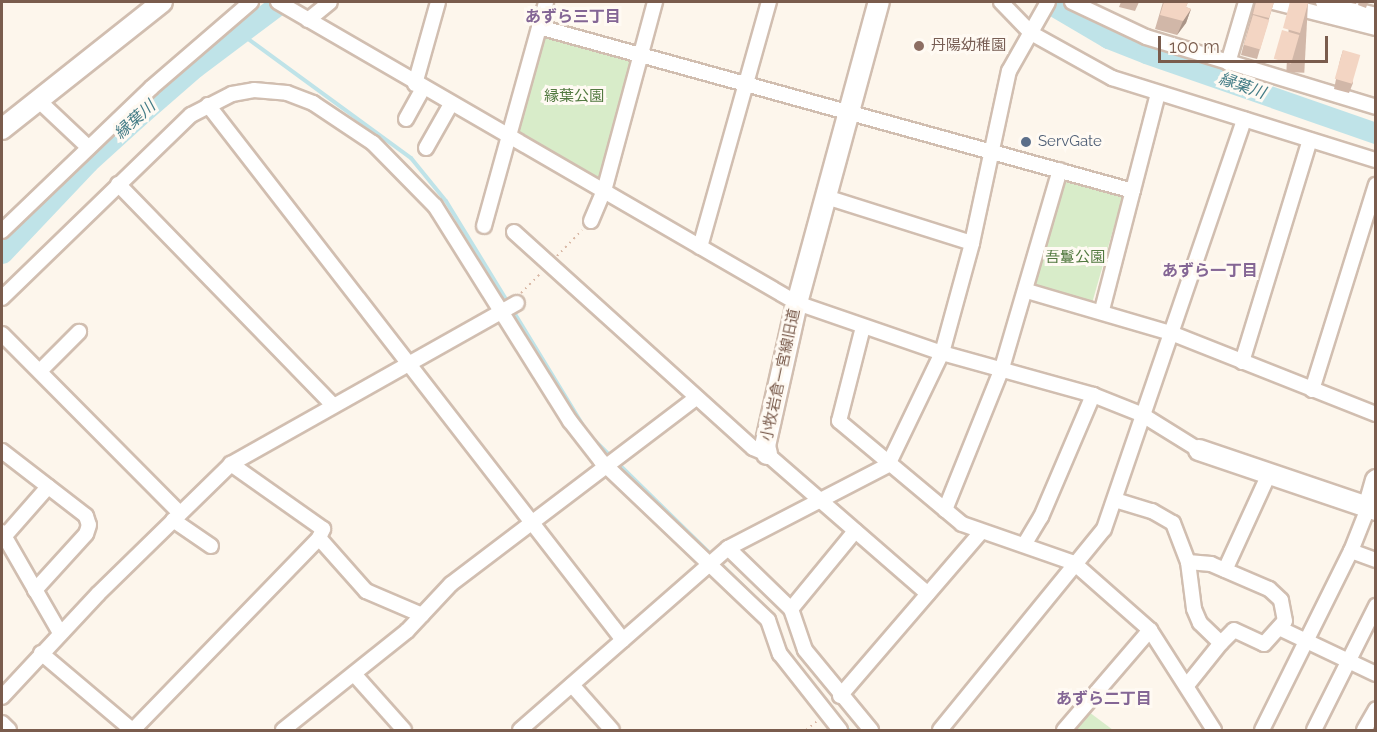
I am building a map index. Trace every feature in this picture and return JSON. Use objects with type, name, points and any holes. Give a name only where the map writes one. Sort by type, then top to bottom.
[{"type":"street","points":[[2,129],[162,2]]},
{"type":"street","points":[[2,231],[88,147],[218,27],[251,2]]},
{"type":"street","points":[[278,2],[419,86],[797,303],[942,353],[1093,395],[1142,414],[1199,450],[1372,509]]},
{"type":"street","points":[[301,17],[330,2]]},
{"type":"street","points":[[406,119],[419,86],[438,2]]},
{"type":"street","points":[[484,226],[546,2]]},
{"type":"street","points":[[591,221],[604,191],[655,2]]},
{"type":"street","points":[[699,247],[769,2]]},
{"type":"street","name":"小牧岩倉一宮線旧道","points":[[879,2],[797,303],[765,446],[767,454],[928,594]]},
{"type":"street","points":[[1001,2],[1031,33],[1093,70],[1158,94],[1376,160]]},
{"type":"street","points":[[520,730],[718,557],[819,500],[888,465],[942,353],[972,243],[994,150],[1009,71],[1048,2]]},
{"type":"street","points":[[1072,2],[1146,37],[1376,108]]},
{"type":"street","points":[[1228,63],[1246,2]]},
{"type":"street","points":[[1273,2],[1323,5],[1376,15]]},
{"type":"street","points":[[1323,5],[1376,28]]},
{"type":"street","points":[[539,27],[994,150],[1133,191]]},
{"type":"street","points":[[2,298],[191,115],[208,105],[231,94],[254,90],[287,93],[338,116],[397,163],[435,206],[510,308],[570,421],[613,463],[718,557],[791,609],[805,650],[840,696],[871,730]]},
{"type":"street","points":[[1102,310],[1158,94]]},
{"type":"street","points":[[38,100],[88,147]]},
{"type":"street","points":[[426,148],[451,104]]},
{"type":"street","points":[[208,105],[623,640]]},
{"type":"street","points":[[940,730],[1104,529],[1244,120]]},
{"type":"street","points":[[1242,362],[1311,140]]},
{"type":"street","points":[[945,510],[1002,368],[1027,291],[1060,170]]},
{"type":"street","points":[[118,184],[333,405]]},
{"type":"street","points":[[1312,390],[1376,184]]},
{"type":"street","points":[[826,198],[972,243]]},
{"type":"street","points":[[514,232],[696,398],[753,448],[767,454]]},
{"type":"street","points":[[1027,291],[1102,310],[1171,333],[1376,414]]},
{"type":"street","points":[[2,697],[40,653],[231,464],[510,308]]},
{"type":"street","points":[[863,327],[839,421],[888,465],[945,510],[981,532],[1074,563],[1150,630],[1188,684],[1207,727]]},
{"type":"street","points":[[41,370],[79,332]]},
{"type":"street","points":[[2,334],[41,370],[176,517],[211,546]]},
{"type":"street","points":[[1024,545],[1041,517],[1093,395]]},
{"type":"street","points":[[283,730],[354,674],[422,615],[451,584],[696,398]]},
{"type":"street","points":[[2,451],[86,516],[89,525],[86,534],[35,590]]},
{"type":"street","points":[[40,653],[133,730],[319,538],[323,529],[231,464]]},
{"type":"street","points":[[1225,570],[1269,474]]},
{"type":"street","points":[[1264,730],[1372,509],[1376,480]]},
{"type":"street","points":[[48,487],[3,535],[60,633]]},
{"type":"street","points":[[1115,500],[1152,512],[1173,523],[1188,562],[1194,609],[1200,623],[1221,643]]},
{"type":"street","points":[[791,609],[855,531]]},
{"type":"street","points":[[840,696],[981,532]]},
{"type":"street","points":[[319,538],[366,591],[422,615]]},
{"type":"street","points":[[1351,551],[1376,560]]},
{"type":"street","points":[[718,557],[768,620],[780,654],[824,715],[840,730]]},
{"type":"street","points":[[1188,562],[1225,570],[1254,581],[1281,600],[1285,621],[1264,644],[1234,630],[1188,684]]},
{"type":"street","points":[[1314,730],[1376,606]]},
{"type":"street","points":[[1279,628],[1376,674]]},
{"type":"street","points":[[1064,730],[1150,630]]},
{"type":"street","points":[[354,674],[404,730]]},
{"type":"street","points":[[572,685],[612,730]]},
{"type":"street","points":[[1364,730],[1376,710]]},
{"type":"street","points":[[2,723],[9,730]]},
{"type":"path","points":[[806,730],[824,715]]},
{"type":"green space","name":"縁葉公園","points":[[542,37],[632,62],[600,181],[516,133]]},
{"type":"green space","name":"吾鬘公園","points":[[1064,176],[1124,193],[1092,303],[1033,286]]},
{"type":"green space","points":[[1089,712],[1113,730],[1074,730]]},
{"type":"building","points":[[1164,2],[1188,2],[1186,7],[1191,9],[1183,21],[1160,15]]},
{"type":"building","points":[[1256,2],[1274,2],[1269,18],[1253,14]]},
{"type":"building","points":[[1290,2],[1308,3],[1300,33],[1283,28]]},
{"type":"building","points":[[1253,15],[1269,20],[1260,50],[1244,45]]},
{"type":"building","points":[[1282,30],[1299,35],[1291,64],[1274,59]]},
{"type":"building","points":[[1343,50],[1360,55],[1352,84],[1335,79]]},
{"type":"waterway","name":"縁葉川","points":[[2,253],[88,162],[142,113],[195,67],[282,2]]},
{"type":"waterway","name":"縁葉川","points":[[1047,2],[1108,38],[1376,133]]},
{"type":"waterway","points":[[240,33],[411,158],[446,201],[589,435],[774,616],[780,635]]},
{"type":"waterway","points":[[842,724],[849,730]]},
{"type":"place","name":"丹陽幼稚園","points":[[919,46]]},
{"type":"place","name":"ServGate","points":[[1026,142]]},
{"type":"district","name":"あずら三丁目","points":[[573,17]]},
{"type":"district","name":"あずら一丁目","points":[[1210,271]]},
{"type":"district","name":"あずら二丁目","points":[[1104,699]]}]
